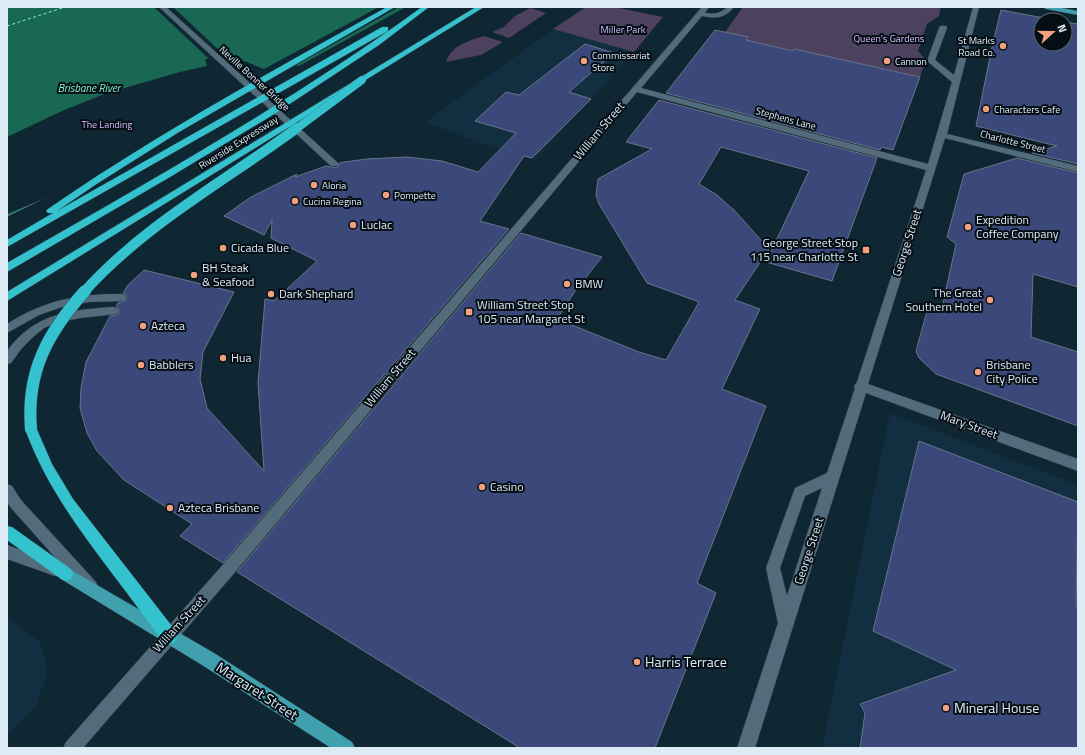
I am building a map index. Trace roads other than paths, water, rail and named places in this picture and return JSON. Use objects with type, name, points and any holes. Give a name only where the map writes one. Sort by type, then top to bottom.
[{"type":"highway","points":[[7,242],[92,182],[165,136],[241,91],[392,7]]},
{"type":"highway","points":[[7,242],[425,7]]},
{"type":"highway","points":[[7,268],[301,93],[370,48],[425,7]]},
{"type":"highway","name":"Riverside Expressway","points":[[7,297],[280,128],[481,7]]},
{"type":"highway","points":[[169,636],[85,528],[61,493],[38,451],[31,429],[29,410],[35,370],[41,355],[65,313],[90,284],[126,252],[161,225],[278,143],[362,80]]},
{"type":"highway","points":[[7,532],[66,574]]},
{"type":"main road","points":[[1046,7],[1078,13]]},
{"type":"main road","name":"Margaret Street","points":[[66,574],[92,588],[228,672],[346,748]]},
{"type":"street","name":"Neville Bonner Bridge","points":[[162,7],[334,164]]},
{"type":"street","points":[[703,10],[710,16],[722,15],[731,7]]},
{"type":"street","name":"George Street","points":[[746,748],[860,386],[942,135],[976,7]]},
{"type":"street","name":"William Street","points":[[72,748],[232,565],[703,10]]},
{"type":"street","points":[[943,28],[931,62],[956,81]]},
{"type":"street","name":"Stephens Lane","points":[[635,89],[931,168]]},
{"type":"street","name":"Charlotte Street","points":[[942,135],[1078,169]]},
{"type":"street","points":[[7,329],[31,314],[64,301],[97,298],[121,298]]},
{"type":"street","points":[[7,360],[29,334],[48,321],[74,313],[113,311]]},
{"type":"street","name":"Mary Street","points":[[860,386],[1078,465]]},
{"type":"street","name":"George Street","points":[[786,624],[773,568],[800,492],[832,478]]},
{"type":"street","points":[[7,490],[16,504],[92,588]]},
{"type":"street","points":[[7,552],[66,574]]},
{"type":"water","name":"Brisbane River","points":[[7,7],[473,7],[166,140],[7,216]]},
{"type":"place","name":"St Marks Road Co.","points":[[1003,46]]},
{"type":"place","name":"Commissariat Store","points":[[584,61]]},
{"type":"place","name":"Cannon","points":[[887,61]]},
{"type":"place","name":"Characters Cafe","points":[[986,109]]},
{"type":"place","name":"Aloria","points":[[314,185]]},
{"type":"place","name":"Pompette","points":[[386,195]]},
{"type":"place","name":"Cucina Regina","points":[[295,201]]},
{"type":"place","name":"Luclac","points":[[353,225]]},
{"type":"place","name":"Expedition Coffee Company","points":[[968,227]]},
{"type":"place","name":"Cicada Blue","points":[[223,248]]},
{"type":"place","name":"George Street Stop 115 near Charlotte St","points":[[866,250]]},
{"type":"place","name":"BH Steak & Seafood","points":[[194,275]]},
{"type":"place","name":"BMW","points":[[567,284]]},
{"type":"place","name":"Dark Shephard","points":[[271,294]]},
{"type":"place","name":"The Great Southern Hotel","points":[[990,300]]},
{"type":"place","name":"William Street Stop 105 near Margaret St","points":[[469,312]]},
{"type":"place","name":"Azteca","points":[[143,326]]},
{"type":"place","name":"Hua","points":[[223,358]]},
{"type":"place","name":"Babblers","points":[[141,365]]},
{"type":"place","name":"Brisbane City Police","points":[[978,372]]},
{"type":"place","name":"Casino","points":[[482,487]]},
{"type":"place","name":"Azteca Brisbane","points":[[170,508]]},
{"type":"place","name":"Harris Terrace","points":[[637,662]]},
{"type":"place","name":"Mineral House","points":[[946,708]]},
{"type":"park label","name":"Miller Park","points":[[623,29]]},
{"type":"park label","name":"Queen's Gardens","points":[[889,38]]},
{"type":"park label","name":"The Landing","points":[[107,124]]}]
